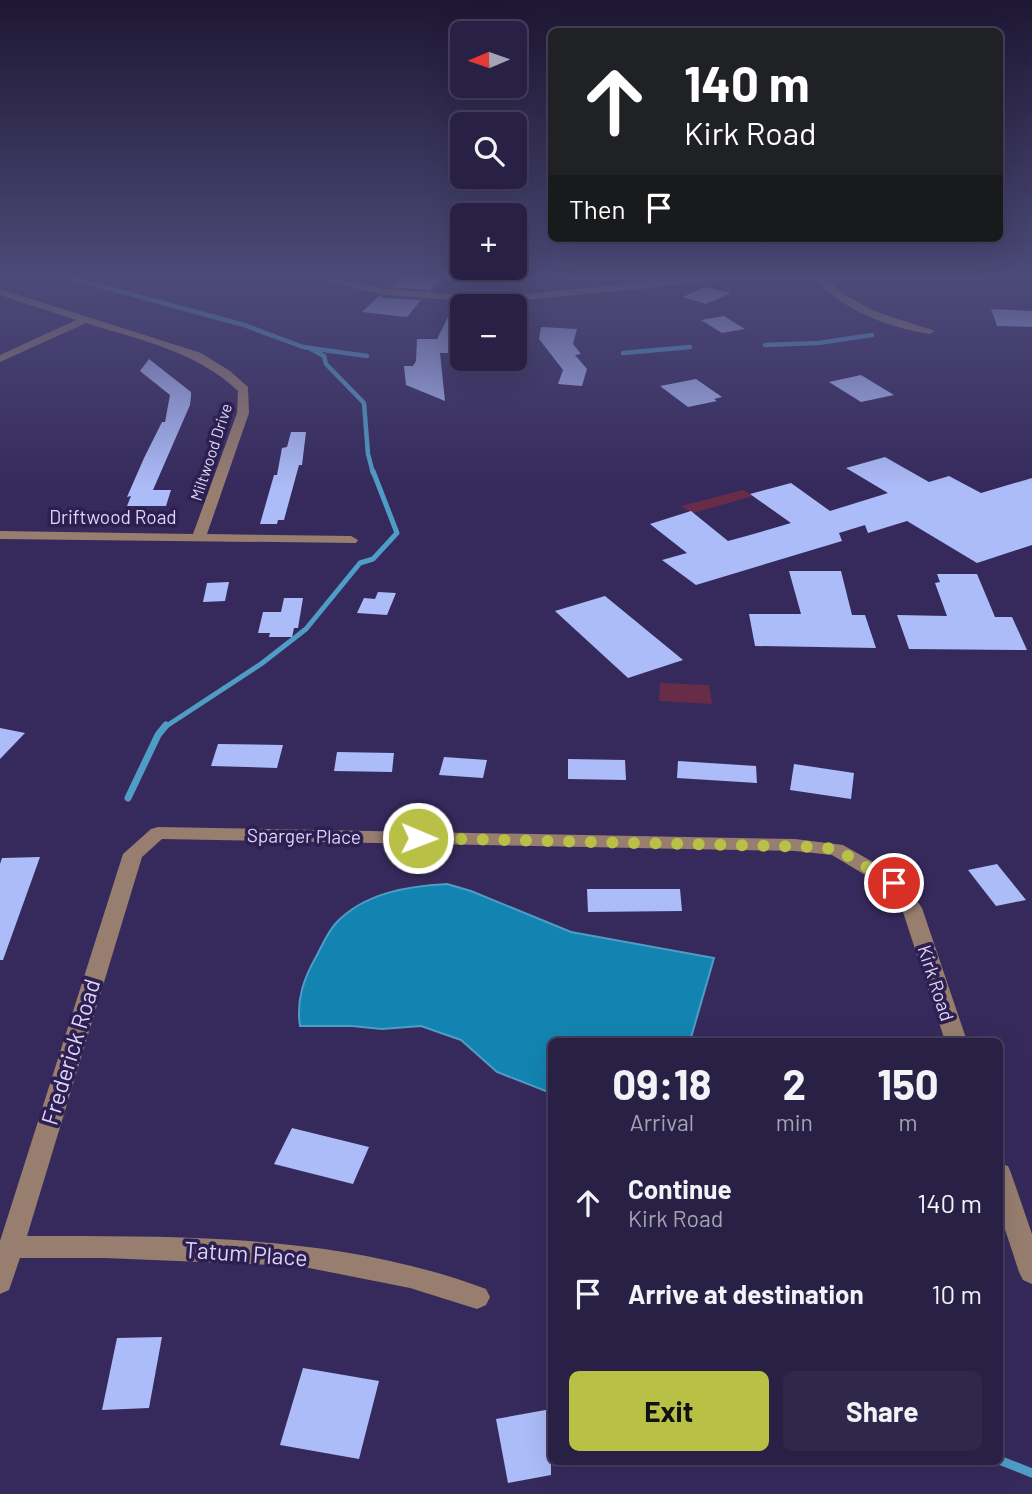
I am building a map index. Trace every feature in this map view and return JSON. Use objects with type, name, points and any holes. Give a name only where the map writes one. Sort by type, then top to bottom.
[{"type":"street","points":[[0,359],[24,348]]},
{"type":"street","name":"Miltwood Drive","points":[[175,348],[197,355],[226,373],[244,390],[243,413],[199,537]]},
{"type":"street","name":"Driftwood Road","points":[[0,536],[351,540]]},
{"type":"street","name":"Sparger Place","points":[[158,834],[795,845],[836,849],[865,864]]},
{"type":"street","name":"Frederick Road","points":[[0,1282],[134,854],[158,834]]},
{"type":"street","name":"Kirk Road","points":[[865,864],[894,883],[912,908],[955,1038]]},
{"type":"street","points":[[1003,1185],[1032,1272]]},
{"type":"street","name":"Tatum Place","points":[[10,1247],[105,1247],[299,1255],[410,1276],[477,1297]]},
{"type":"shaded area","points":[[743,490],[753,496],[693,513],[681,506]]},
{"type":"shaded area","points":[[660,683],[709,685],[712,704],[659,701]]},
{"type":"water","points":[[447,884],[471,891],[571,932],[714,958],[691,1038],[548,1038],[548,1092],[497,1072],[461,1040],[421,1026],[382,1029],[300,1026],[299,1007],[305,980],[331,929],[348,912],[361,904],[388,893]]},
{"type":"building","points":[[417,348],[450,348],[450,353],[440,353],[445,401],[406,385],[404,366],[413,366]]},
{"type":"building","points":[[546,348],[576,348],[581,354],[575,355],[587,369],[582,386],[558,384],[563,370]]},
{"type":"building","points":[[149,359],[191,392],[190,405],[153,490],[171,490],[166,506],[127,506],[131,496],[127,497],[144,458],[162,422],[165,422],[170,395],[140,371]]},
{"type":"building","points":[[861,375],[894,395],[861,402],[829,382]]},
{"type":"building","points":[[696,379],[722,397],[714,399],[717,401],[688,407],[660,386]]},
{"type":"building","points":[[291,432],[306,432],[302,465],[299,465],[284,520],[278,520],[277,524],[260,524],[274,475],[277,475],[282,448],[287,447]]},
{"type":"building","points":[[885,457],[929,482],[949,476],[981,493],[1032,478],[1032,545],[977,563],[907,521],[868,533],[865,525],[839,533],[842,541],[696,585],[662,560],[687,553],[650,524],[691,511],[728,541],[750,535],[791,523],[750,494],[791,483],[830,511],[888,493],[846,468]]},
{"type":"building","points":[[789,571],[841,571],[852,615],[865,615],[876,648],[755,646],[749,614],[801,614]]},
{"type":"building","points":[[937,574],[977,574],[995,617],[1012,617],[1027,650],[909,649],[897,615],[947,616],[935,583],[940,582]]},
{"type":"building","points":[[229,582],[225,601],[203,602],[207,583]]},
{"type":"building","points":[[378,592],[396,593],[387,615],[357,613],[364,598],[375,599]]},
{"type":"building","points":[[605,596],[683,660],[628,678],[555,611]]},
{"type":"building","points":[[284,598],[303,598],[298,628],[294,628],[292,637],[269,637],[270,633],[258,633],[263,612],[281,612]]},
{"type":"building","points":[[0,728],[25,733],[0,759]]},
{"type":"building","points":[[218,744],[283,745],[277,768],[211,766]]},
{"type":"building","points":[[337,752],[394,753],[392,772],[334,771]]},
{"type":"building","points":[[444,757],[487,760],[483,778],[439,775]]},
{"type":"building","points":[[568,759],[625,760],[626,780],[568,779]]},
{"type":"building","points":[[678,761],[756,766],[757,783],[677,778]]},
{"type":"building","points":[[794,764],[854,773],[851,799],[790,790]]},
{"type":"building","points":[[40,857],[3,960],[0,960],[2,858]]},
{"type":"building","points":[[997,864],[1026,900],[996,906],[968,870]]},
{"type":"building","points":[[587,889],[680,889],[682,911],[588,912]]},
{"type":"building","points":[[292,1128],[369,1147],[353,1184],[274,1164]]},
{"type":"building","points":[[162,1337],[149,1408],[102,1410],[117,1338]]},
{"type":"building","points":[[303,1368],[379,1381],[359,1459],[280,1445]]},
{"type":"building","points":[[548,1410],[548,1465],[551,1465],[551,1475],[508,1483],[496,1419]]},
{"type":"waterway","points":[[308,348],[367,356]]},
{"type":"waterway","points":[[623,353],[682,348]]},
{"type":"waterway","points":[[311,349],[324,356],[326,364],[364,403],[368,454],[373,473]]},
{"type":"waterway","points":[[165,727],[261,664],[306,629],[360,563],[373,559],[397,533],[373,471]]},
{"type":"waterway","points":[[128,798],[158,735],[166,725]]},
{"type":"waterway","points":[[1003,1462],[1032,1473]]},
{"type":"route","points":[[418,838],[795,845],[836,849],[894,883]]}]
